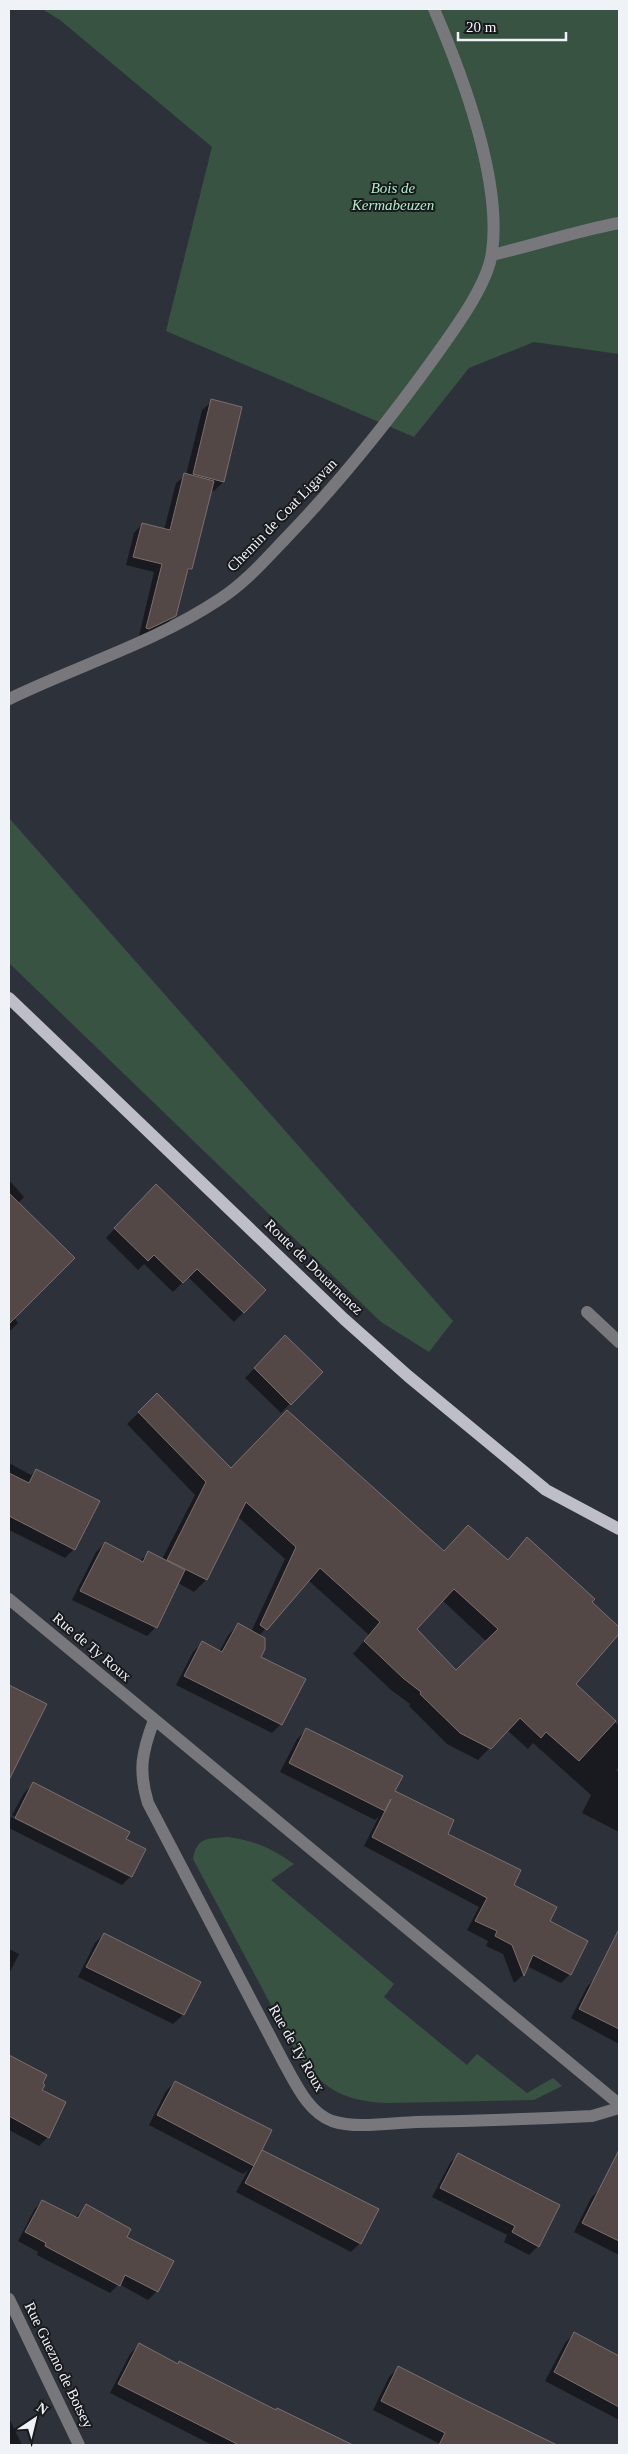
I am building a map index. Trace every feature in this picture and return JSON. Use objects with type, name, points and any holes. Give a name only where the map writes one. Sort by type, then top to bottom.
[{"type":"main road","name":"Route de Douarnenez","points":[[9,998],[344,1320],[422,1388],[546,1490],[619,1529]]},
{"type":"street","name":"Chemin de Coat Ligavan","points":[[9,699],[163,633],[223,598],[254,571],[345,474],[401,404],[478,291],[492,254],[494,217],[490,182],[473,117],[449,44],[434,9]]},
{"type":"street","points":[[492,254],[619,223]]},
{"type":"street","points":[[587,1312],[619,1342]]},
{"type":"street","name":"Rue de Ty Roux","points":[[9,1599],[619,2104]]},
{"type":"street","name":"Rue de Ty Roux","points":[[154,1720],[143,1749],[141,1770],[148,1803],[284,2063],[302,2094],[318,2114],[347,2124],[592,2116],[619,2108]]},
{"type":"street","name":"Rue Guezno de Botsey","points":[[9,2299],[79,2445]]},
{"type":"green space","name":"Bois de Kermabeuzen","points":[[42,9],[619,9],[619,354],[534,342],[469,368],[414,437],[166,331],[212,147],[60,20]]},
{"type":"green space","points":[[9,818],[453,1321],[429,1352],[381,1322],[9,963]]},
{"type":"green space","points":[[228,1837],[263,1846],[294,1864],[271,1880],[394,1984],[384,1997],[467,2065],[477,2054],[527,2093],[553,2078],[562,2086],[534,2100],[387,2103],[357,2099],[334,2090],[323,2083],[295,2050],[193,1859],[197,1846],[201,1842]]},
{"type":"building","points":[[211,399],[242,407],[224,482],[193,474]]},
{"type":"building","points":[[184,473],[214,481],[192,569],[188,569],[176,616],[149,629],[146,628],[162,564],[133,557],[142,523],[170,530]]},
{"type":"building","points":[[156,1184],[266,1290],[244,1313],[197,1269],[183,1283],[154,1255],[148,1261],[114,1228]]},
{"type":"building","points":[[9,1193],[75,1258],[9,1324]]},
{"type":"building","points":[[285,1335],[323,1372],[291,1405],[254,1368]]},
{"type":"building","points":[[157,1393],[231,1468],[287,1410],[444,1551],[468,1525],[508,1560],[527,1537],[595,1599],[592,1602],[619,1627],[619,1634],[576,1684],[616,1721],[579,1761],[546,1732],[541,1738],[520,1718],[491,1749],[460,1733],[420,1694],[421,1692],[403,1678],[364,1641],[380,1622],[320,1568],[267,1630],[260,1625],[296,1547],[246,1502],[207,1580],[167,1560],[206,1482],[138,1412]],"holes":[[[454,1589],[498,1629],[456,1670],[417,1629]]]},
{"type":"building","points":[[36,1469],[100,1501],[75,1550],[9,1516],[9,1473],[29,1483]]},
{"type":"building","points":[[105,1542],[143,1562],[148,1551],[185,1570],[157,1628],[80,1591]]},
{"type":"building","points":[[238,1623],[265,1638],[265,1649],[261,1657],[306,1679],[282,1725],[184,1676],[202,1641],[222,1652]]},
{"type":"building","points":[[9,1685],[47,1704],[9,1780]]},
{"type":"building","points":[[306,1728],[403,1776],[395,1791],[454,1820],[448,1834],[521,1870],[514,1885],[557,1907],[550,1921],[588,1941],[571,1975],[533,1955],[524,1976],[512,1945],[495,1936],[497,1931],[475,1921],[487,1898],[372,1837],[385,1811],[289,1763]]},
{"type":"building","points":[[33,1782],[130,1832],[126,1839],[146,1849],[132,1877],[15,1818]]},
{"type":"building","points":[[619,1929],[619,2029],[579,2009]]},
{"type":"building","points":[[104,1933],[201,1982],[184,2015],[86,1967]]},
{"type":"building","points":[[9,2055],[47,2075],[42,2090],[66,2102],[49,2138],[9,2116]]},
{"type":"building","points":[[175,2081],[272,2130],[254,2166],[157,2115]]},
{"type":"building","points":[[262,2150],[379,2209],[361,2244],[245,2183]]},
{"type":"building","points":[[619,2150],[619,2241],[582,2223]]},
{"type":"building","points":[[458,2153],[560,2205],[539,2247],[512,2232],[515,2226],[440,2188]]},
{"type":"building","points":[[42,2200],[78,2218],[86,2204],[131,2229],[127,2237],[174,2261],[158,2292],[125,2275],[120,2286],[45,2246],[46,2243],[25,2232]]},
{"type":"building","points":[[574,2332],[619,2356],[619,2407],[554,2372]]},
{"type":"building","points":[[139,2343],[178,2364],[179,2361],[276,2410],[277,2408],[353,2445],[239,2445],[118,2384]]},
{"type":"building","points":[[398,2366],[557,2445],[439,2445],[445,2433],[381,2401]]}]
